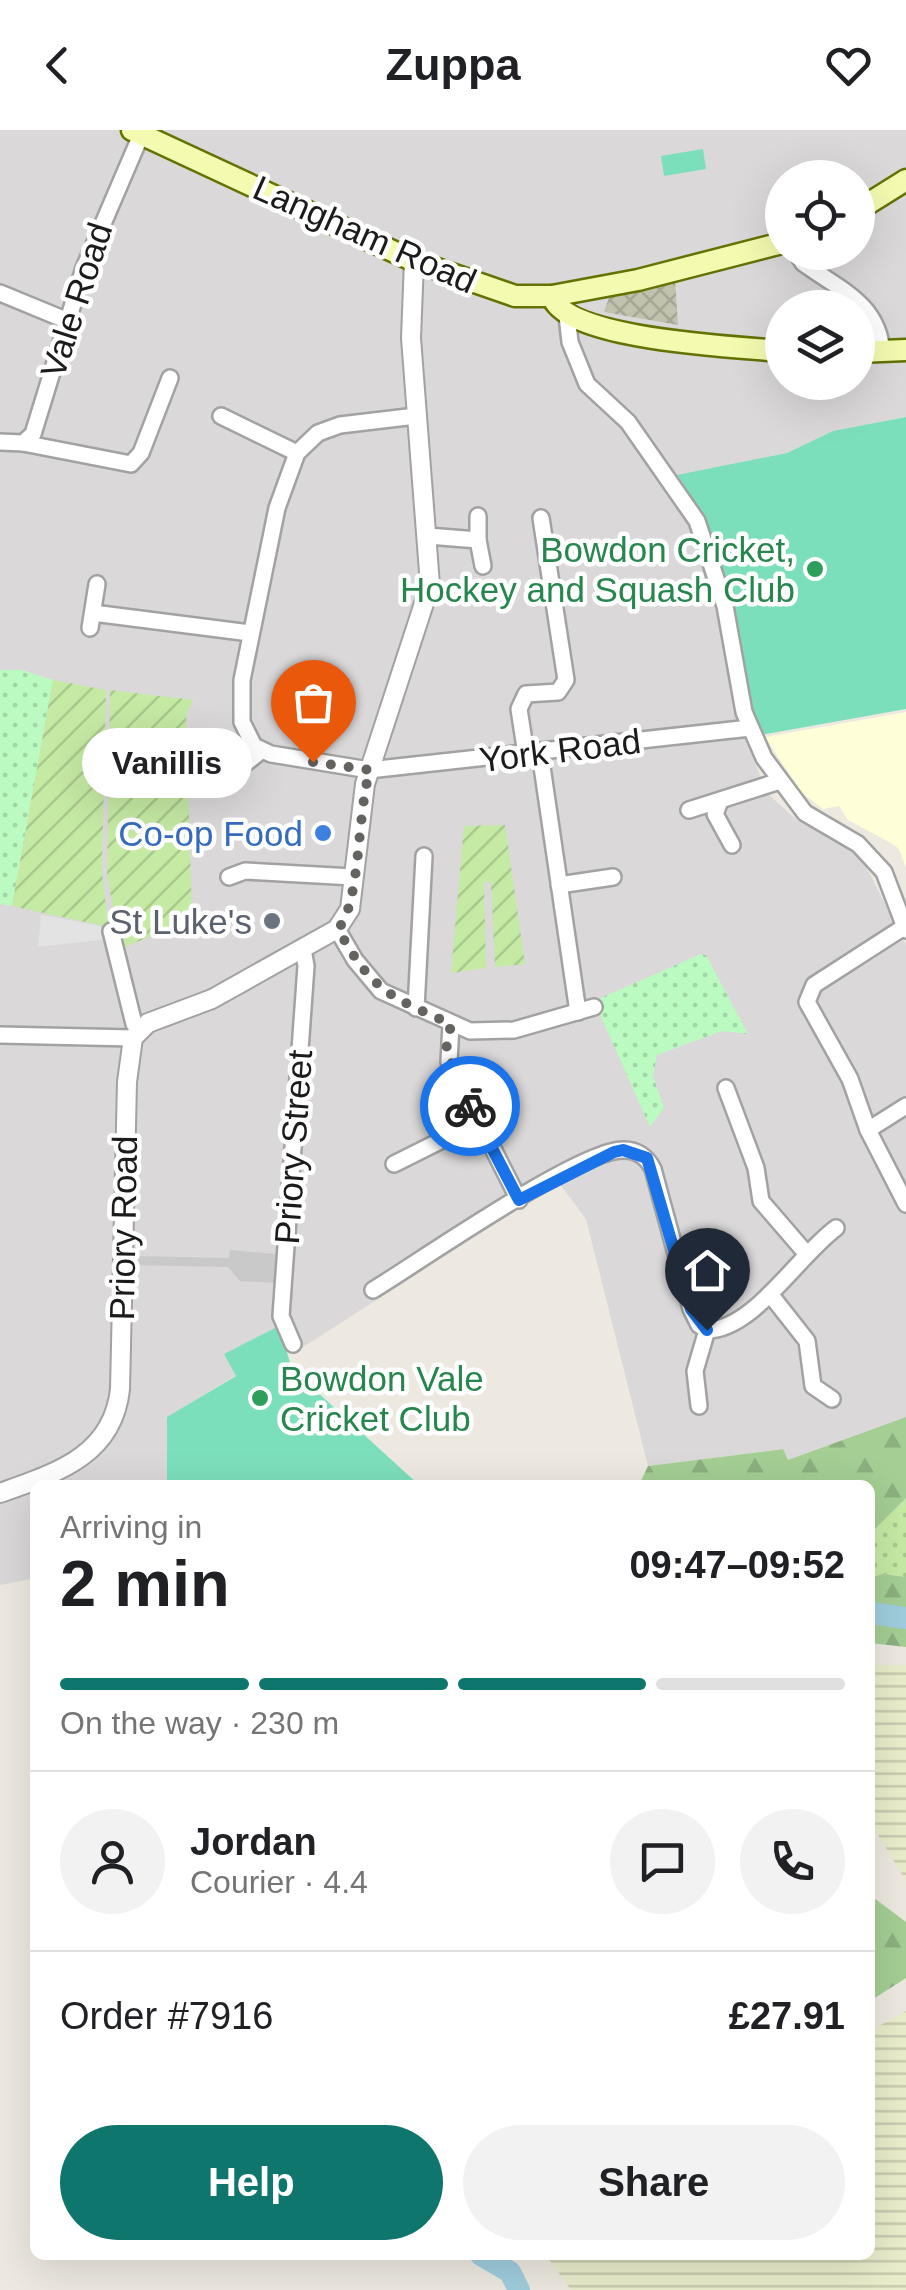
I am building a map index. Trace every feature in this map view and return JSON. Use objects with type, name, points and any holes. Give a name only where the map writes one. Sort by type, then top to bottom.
[{"type":"main road","name":"Langham Road","points":[[136,132],[168,137],[414,261],[496,292],[552,296],[638,280],[765,247]]},
{"type":"main road","points":[[875,199],[906,180]]},
{"type":"main road","points":[[552,296],[567,316],[666,341],[765,350]]},
{"type":"main road","points":[[875,352],[906,350]]},
{"type":"street","name":"Vale Road","points":[[23,443],[33,434],[103,216],[136,132]]},
{"type":"street","points":[[0,1035],[136,1034],[174,1011],[212,999],[338,929],[350,910],[370,770],[428,596],[428,536],[416,416],[414,261]]},
{"type":"street","points":[[813,270],[870,311],[880,328],[882,352]]},
{"type":"street","points":[[0,293],[68,321]]},
{"type":"street","points":[[567,316],[570,342],[587,384],[628,422],[698,521],[725,606],[750,728],[780,781],[805,812],[858,844],[884,872],[905,929],[814,984],[807,1002],[850,1079],[868,1130],[906,1204]]},
{"type":"street","points":[[0,442],[131,464],[141,453],[170,378]]},
{"type":"street","points":[[222,416],[297,453]]},
{"type":"street","points":[[206,765],[246,763],[261,751],[249,741],[242,722],[242,680],[276,508],[297,453],[329,428],[416,416]]},
{"type":"street","points":[[478,516],[483,566]]},
{"type":"street","points":[[338,929],[355,960],[381,991],[451,1024],[490,1033],[586,1009],[533,753],[520,709],[526,694],[558,692],[566,680],[540,518]]},
{"type":"street","points":[[428,536],[478,540]]},
{"type":"street","points":[[97,584],[92,620],[250,632]]},
{"type":"street","name":"York Road","points":[[261,751],[370,770],[750,728]]},
{"type":"street","points":[[689,810],[780,781]]},
{"type":"street","points":[[720,802],[714,814],[732,845]]},
{"type":"street","points":[[416,1008],[424,856]]},
{"type":"street","points":[[229,877],[245,872],[354,876]]},
{"type":"street","points":[[558,884],[614,877]]},
{"type":"street","points":[[111,931],[136,1034]]},
{"type":"street","name":"Priory Street","points":[[293,1344],[281,1316],[306,966],[303,949]]},
{"type":"street","points":[[451,1024],[449,1062],[519,1200]]},
{"type":"street","name":"Priory Road","points":[[32,1480],[90,1452],[115,1418],[120,1389],[126,1082],[136,1034]]},
{"type":"street","points":[[726,1088],[756,1168],[761,1200],[805,1252]]},
{"type":"street","points":[[868,1130],[906,1106]]},
{"type":"street","points":[[394,1164],[478,1122]]},
{"type":"street","points":[[373,1290],[519,1200],[623,1150],[647,1158],[691,1309],[707,1330]]},
{"type":"street","points":[[707,1330],[728,1328],[770,1294],[805,1252],[836,1228]]},
{"type":"street","points":[[770,1294],[807,1341],[813,1386],[832,1400]]},
{"type":"street","points":[[698,1406],[695,1371],[707,1330]]},
{"type":"street","name":"Priory Road","points":[[0,1493],[30,1481]]},
{"type":"shaded area","points":[[0,130],[906,130],[906,417],[833,431],[787,453],[664,478],[691,523],[719,614],[741,730],[768,794],[799,822],[857,849],[906,945],[906,1417],[788,1460],[782,1449],[648,1466],[586,1219],[559,1183],[300,1349],[289,1322],[225,1354],[236,1375],[168,1417],[167,1480],[30,1480],[30,1579],[0,1585]]},
{"type":"shaded area","points":[[675,280],[678,325],[604,312],[611,292]]},
{"type":"shaded area","points":[[906,712],[906,868],[899,849],[891,843],[848,820],[839,806],[823,809],[801,792],[765,737]]},
{"type":"shaded area","points":[[41,915],[101,926],[108,939],[38,947]]},
{"type":"shaded area","points":[[230,1250],[277,1254],[275,1283],[240,1281],[228,1267],[133,1265],[133,1256],[229,1258]]},
{"type":"shaded area","points":[[875,1665],[906,1665],[906,1881],[875,1830]]},
{"type":"shaded area","points":[[906,2011],[906,2290],[571,2290],[550,2260],[875,2260],[875,2028]]},
{"type":"green space","points":[[703,149],[706,169],[664,176],[661,156]]},
{"type":"green space","name":"Bowdon Cricket, Hockey and Squash Club","points":[[906,417],[906,709],[760,735],[711,538],[677,475],[787,453],[833,431]]},
{"type":"green space","points":[[0,670],[22,670],[53,680],[12,906],[0,904]]},
{"type":"green space","points":[[53,680],[106,690],[102,871],[108,927],[12,906]]},
{"type":"green space","points":[[110,690],[193,700],[186,716],[192,919],[120,949],[107,874]]},
{"type":"green space","points":[[505,825],[525,964],[495,967],[491,882],[484,882],[486,968],[451,973],[464,826]]},
{"type":"green space","points":[[706,955],[748,1034],[722,1031],[657,1055],[653,1076],[664,1108],[650,1127],[594,1001]]},
{"type":"green space","name":"Bowdon Vale Cricket Club","points":[[279,1326],[292,1369],[414,1480],[167,1480],[167,1417],[236,1376],[224,1354]]},
{"type":"green space","points":[[906,1417],[906,1498],[875,1529],[875,1480],[641,1480],[648,1466],[783,1449],[788,1460]]},
{"type":"green space","points":[[906,1498],[906,1577],[875,1576],[875,1529]]},
{"type":"green space","points":[[875,1576],[906,1577],[906,1647],[875,1644]]},
{"type":"green space","points":[[875,1899],[906,1922],[906,1978],[875,1998]]},
{"type":"waterway","points":[[875,1614],[906,1618]]},
{"type":"waterway","points":[[490,2260],[510,2272],[519,2290]]},
{"type":"way so far","points":[[313,762],[370,770],[358,826],[350,910],[338,929],[355,960],[381,991],[451,1024],[446,1050],[470,1106]]},
{"type":"place","name":"Bowdon Cricket, Hockey and Squash Club","points":[[815,569]]},
{"type":"place","name":"Vanillis","points":[[313,762]]},
{"type":"place","name":"Co-op Food","points":[[323,833]]},
{"type":"place","name":"St Luke's","points":[[272,921]]},
{"type":"place","name":"Bowdon Vale Cricket Club","points":[[260,1398]]},
{"type":"route","points":[[470,1106],[519,1200],[559,1176],[614,1152],[623,1150],[647,1158],[691,1309],[707,1330]]}]
